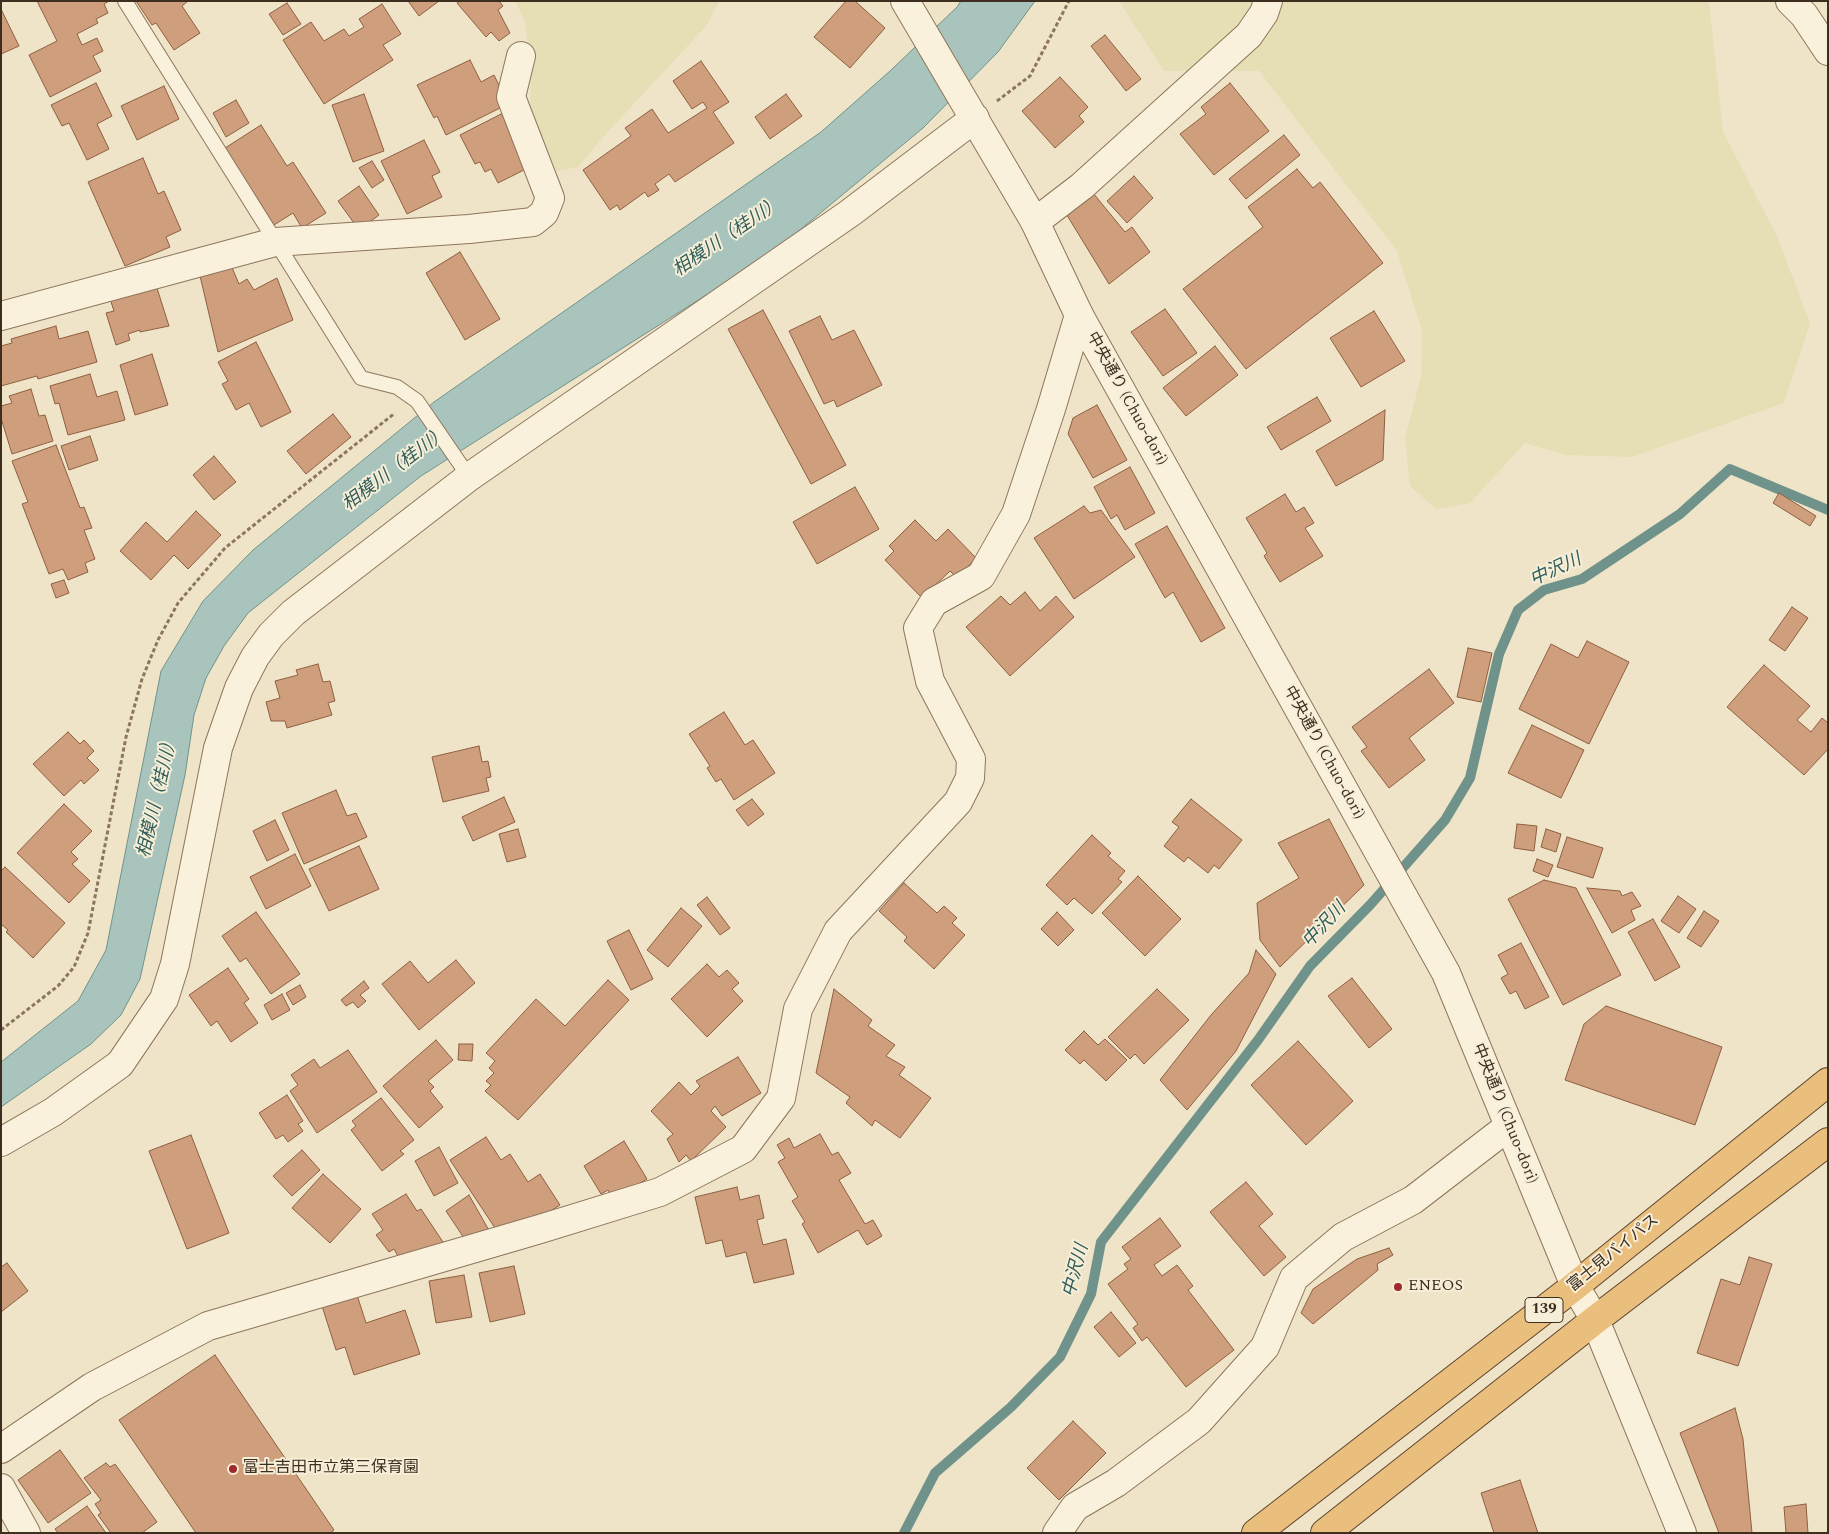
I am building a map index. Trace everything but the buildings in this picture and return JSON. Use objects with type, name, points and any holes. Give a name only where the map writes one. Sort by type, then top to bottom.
[{"type":"highway","name":"富士見バイパス","points":[[1256,1533],[1575,1286],[1828,1082]]},
{"type":"highway","name":"139","points":[[1325,1533],[1595,1320],[1828,1142]]},
{"type":"street","points":[[1035,222],[1082,186],[1249,35],[1264,13],[1268,1]]},
{"type":"street","points":[[1790,1],[1804,15],[1828,51]]},
{"type":"street","name":"中央通り (Chuo-dori)","points":[[909,8],[1035,222],[1079,315],[1446,973],[1575,1286],[1595,1320],[1682,1533]]},
{"type":"street","points":[[1,316],[275,242],[469,229],[533,222],[544,213],[550,198],[511,97],[520,56]]},
{"type":"street","points":[[1,1142],[53,1112],[120,1064],[164,999],[175,964],[218,748],[239,688],[270,635],[292,613],[465,472],[850,213],[972,113]]},
{"type":"street","points":[[1,1449],[92,1387],[208,1326],[660,1192],[743,1149],[782,1098],[798,1009],[838,931],[958,802],[970,778],[970,759],[930,681],[918,628],[934,602],[981,576],[1016,514],[1052,410],[1079,315]]},
{"type":"street","points":[[1057,1533],[1075,1507],[1116,1483],[1199,1421],[1265,1347],[1294,1278],[1343,1237],[1413,1200],[1509,1126]]},
{"type":"street","points":[[1,1488],[26,1533]]},
{"type":"lane","points":[[125,1],[361,378],[397,388],[415,400],[465,472]]},
{"type":"path","points":[[972,113],[1030,76],[1069,1]]},
{"type":"path","points":[[1,1030],[58,986],[74,967],[85,941],[126,738],[142,679],[158,640],[178,603],[225,548],[415,400]]},
{"type":"shaded area","points":[[515,1],[719,1],[707,25],[578,167],[557,171],[530,114],[531,69],[525,21]]},
{"type":"shaded area","points":[[1119,1],[1709,1],[1723,132],[1777,236],[1810,323],[1784,403],[1632,457],[1565,455],[1525,443],[1470,503],[1436,509],[1410,486],[1405,438],[1421,377],[1422,331],[1397,251],[1259,71],[1164,71]]},
{"type":"water","name":"相模川（桂川）","points":[[961,1],[1035,1],[998,52],[923,128],[771,254],[421,476],[248,613],[224,646],[206,678],[194,715],[185,775],[140,979],[121,1015],[91,1044],[1,1107],[1,1062],[78,1001],[106,950],[161,671],[203,601],[253,550],[434,402],[821,132],[890,71]]},
{"type":"waterway","name":"中沢川","points":[[904,1533],[935,1473],[1011,1407],[1060,1357],[1091,1294],[1101,1242],[1258,1040],[1310,966],[1370,905],[1445,820],[1470,778],[1499,654],[1518,610],[1544,590],[1582,579],[1680,514],[1730,469],[1828,510]]},
{"type":"place","name":"ENEOS","points":[[1398,1287]]},
{"type":"place","name":"富士吉田市立第三保育園","points":[[233,1469]]}]
